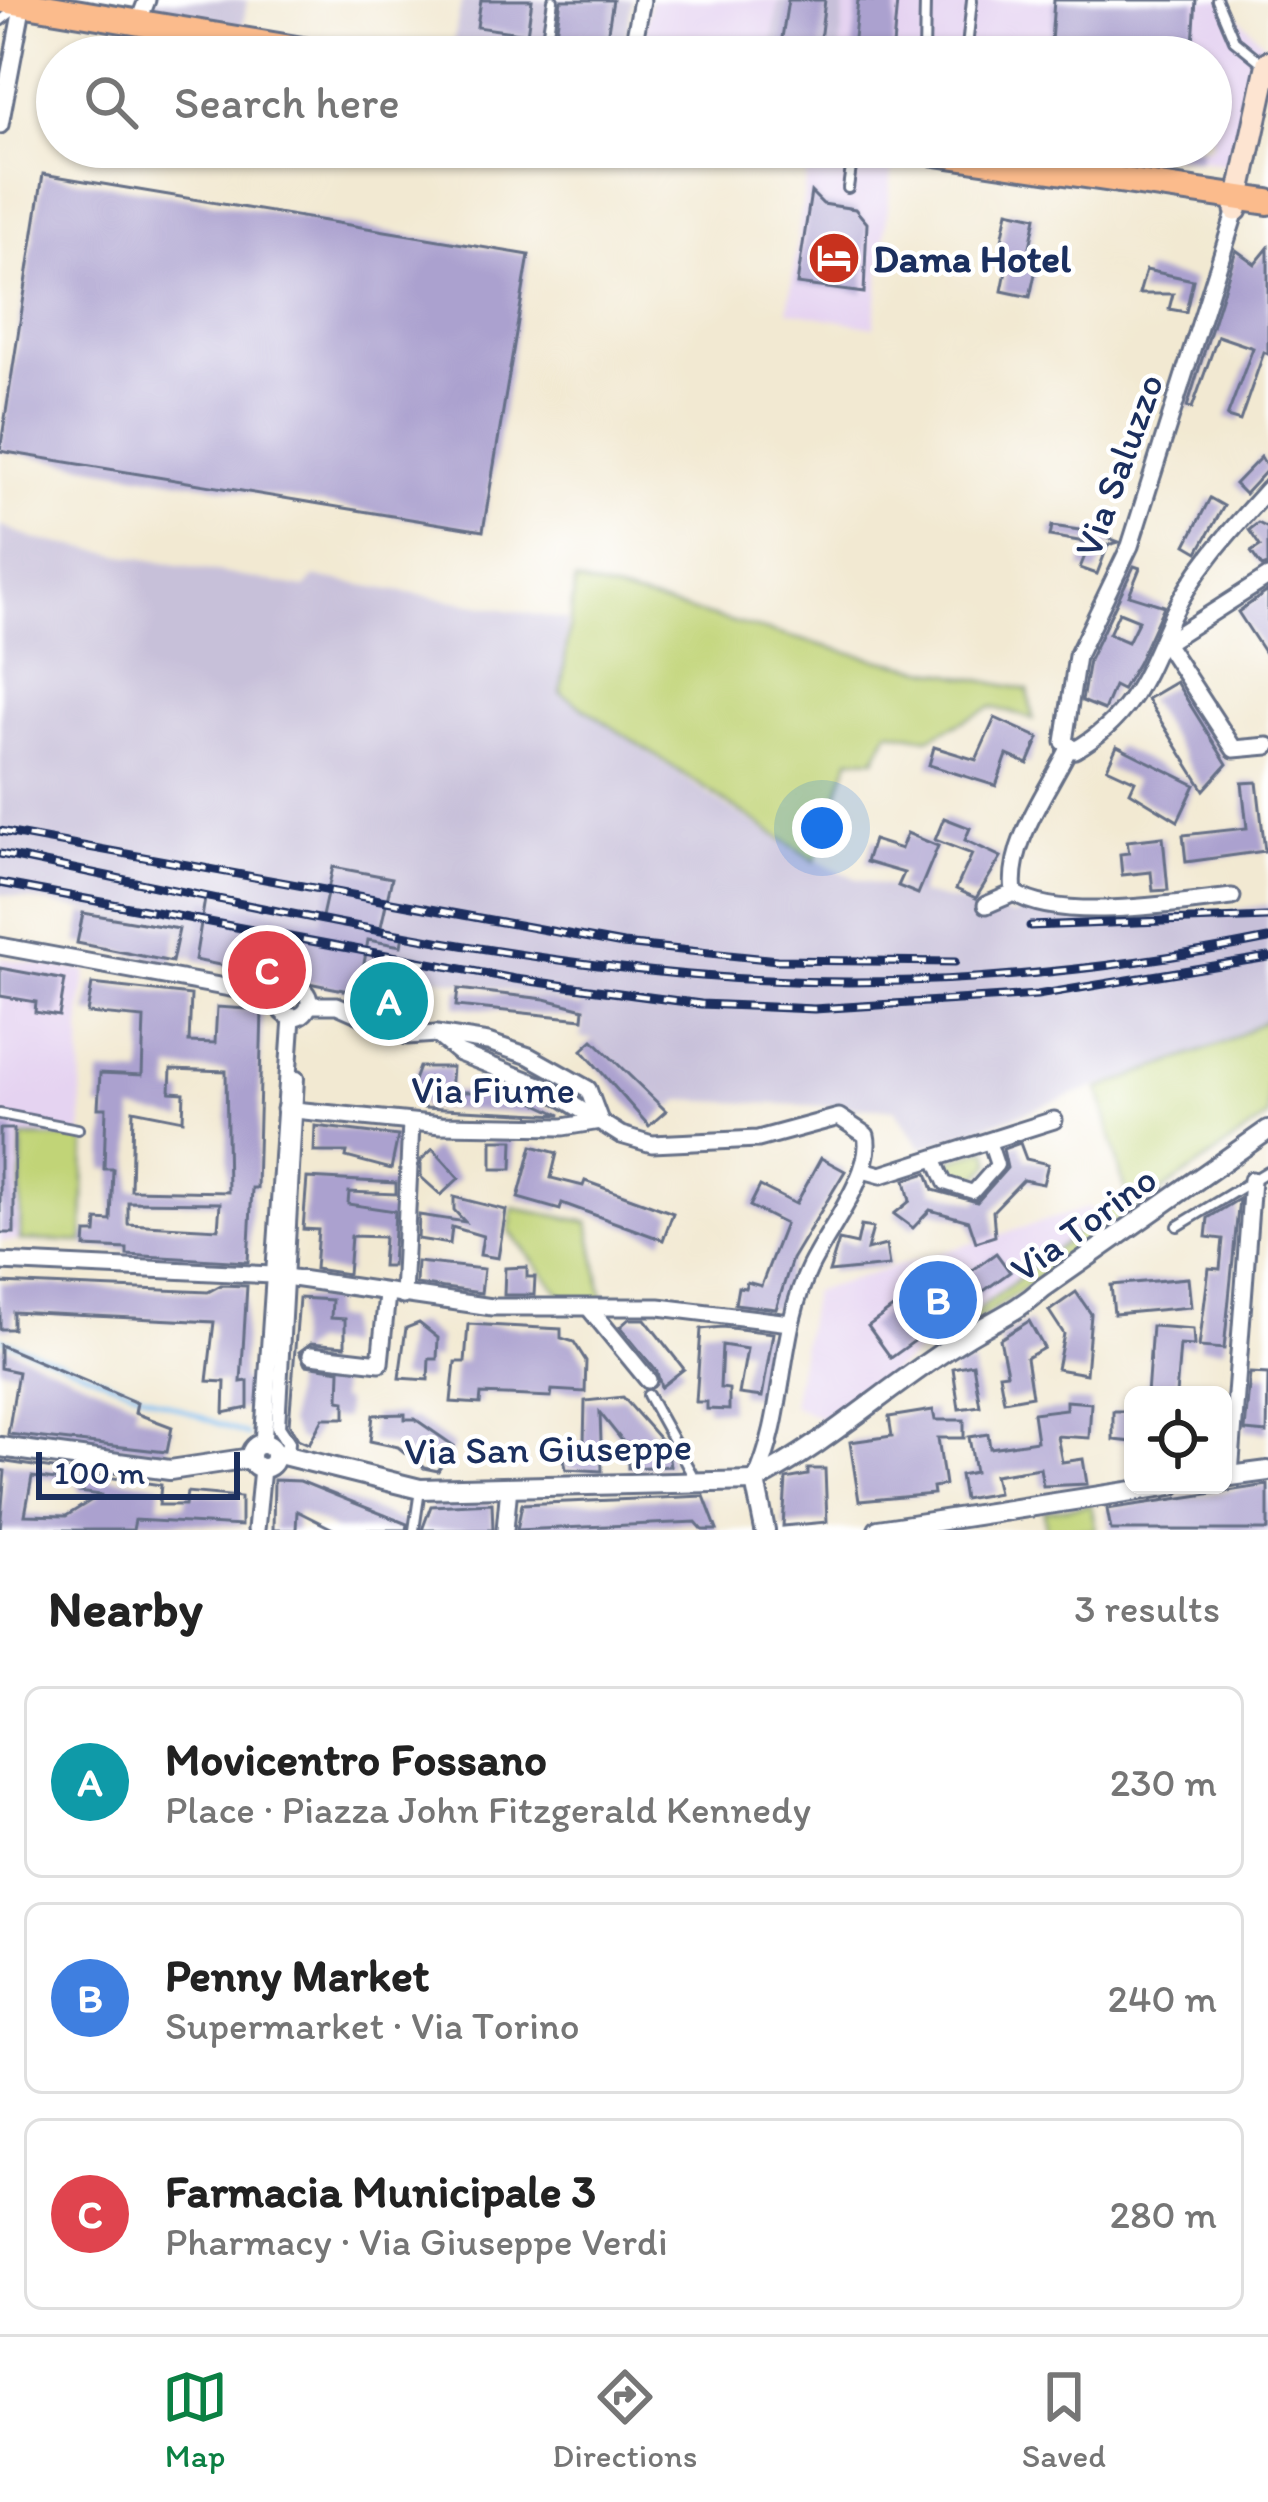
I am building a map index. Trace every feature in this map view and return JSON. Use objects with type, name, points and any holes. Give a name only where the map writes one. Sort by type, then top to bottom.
[{"type":"main road","points":[[13,2],[142,12],[250,36]]},
{"type":"main road","points":[[1238,202],[1268,64]]},
{"type":"main road","points":[[1039,168],[1238,202],[1268,202]]},
{"type":"main road","points":[[1238,202],[1268,216]]},
{"type":"street","points":[[637,36],[643,0]]},
{"type":"street","points":[[0,125],[13,2]]},
{"type":"street","name":"Via Saluzzo","points":[[1014,893],[1011,872],[1067,744],[1077,656],[1130,546],[1238,202]]},
{"type":"street","points":[[1067,744],[1075,750],[1088,742],[1137,695],[1165,643],[1172,616],[1214,551],[1268,489]]},
{"type":"street","points":[[1165,643],[1268,578]]},
{"type":"street","points":[[1165,643],[1234,749],[1268,746]]},
{"type":"street","points":[[986,905],[1014,893],[1029,903],[1123,908],[1232,897]]},
{"type":"street","points":[[0,946],[279,998],[295,986],[307,994],[309,1005]]},
{"type":"street","points":[[279,998],[281,1010],[292,1017]]},
{"type":"street","points":[[292,1017],[309,1005],[338,1006],[407,1036],[436,1034],[488,1042],[576,1077],[589,1089],[600,1121]]},
{"type":"street","points":[[256,1530],[267,1456],[280,1277],[292,1017]]},
{"type":"street","points":[[436,1034],[459,1053],[545,1087],[600,1121]]},
{"type":"street","points":[[291,1107],[297,1078]]},
{"type":"street","name":"Via Fiume","points":[[291,1107],[411,1123],[563,1127],[600,1121],[621,1135],[678,1146],[758,1139],[839,1117],[866,1135],[869,1147],[863,1169]]},
{"type":"street","points":[[765,1530],[755,1481],[771,1443],[790,1323],[807,1271],[863,1169],[881,1175],[1054,1120]]},
{"type":"street","points":[[310,1355],[380,1363],[395,1295],[411,1123]]},
{"type":"street","name":"Via Torino","points":[[755,1481],[794,1459],[966,1337],[1019,1312],[1043,1288],[1268,1130]]},
{"type":"street","points":[[934,1158],[945,1183],[973,1192],[997,1165],[989,1142]]},
{"type":"street","points":[[1232,1408],[1252,1180]]},
{"type":"street","points":[[0,1262],[280,1277],[492,1307],[710,1310],[790,1323]]},
{"type":"street","points":[[0,1448],[180,1469],[267,1456],[288,1442],[278,1427],[280,1277]]},
{"type":"street","points":[[589,1308],[648,1388]]},
{"type":"street","points":[[771,1443],[794,1459]]},
{"type":"street","name":"Via San Giuseppe","points":[[267,1456],[420,1489],[694,1478],[755,1481]]},
{"type":"street","points":[[1232,1475],[1268,1471]]},
{"type":"street","points":[[505,1530],[509,1486]]},
{"type":"street","points":[[878,1530],[1124,1493]]},
{"type":"lane","points":[[547,36],[553,0]]},
{"type":"lane","points":[[924,36],[925,0]]},
{"type":"lane","points":[[968,36],[972,0]]},
{"type":"lane","points":[[1217,0],[1234,40],[1268,64]]},
{"type":"lane","points":[[0,21],[13,2]]},
{"type":"lane","points":[[848,188],[851,168]]},
{"type":"lane","points":[[0,1114],[78,1129]]},
{"type":"lane","points":[[1178,1226],[1268,1171]]},
{"type":"lane","points":[[648,1388],[694,1478]]},
{"type":"lane","points":[[414,1530],[420,1489]]},
{"type":"shaded area","points":[[155,0],[247,0],[242,33],[151,18]]},
{"type":"shaded area","points":[[462,0],[632,0],[626,36],[454,36]]},
{"type":"shaded area","points":[[650,0],[779,0],[773,36],[644,36]]},
{"type":"shaded area","points":[[779,0],[845,0],[841,36],[773,36]]},
{"type":"shaded area","points":[[845,0],[1222,0],[1263,42],[1232,154],[1232,36],[841,36]]},
{"type":"shaded area","points":[[807,168],[893,168],[874,327],[788,311]]},
{"type":"shaded area","points":[[0,525],[34,539],[305,588],[315,577],[567,620],[561,693],[716,800],[801,853],[857,879],[1016,916],[1017,908],[1105,916],[1225,912],[1268,904],[1268,1019],[1224,1043],[922,1148],[894,1109],[681,1100],[666,1111],[594,1040],[580,1038],[584,1010],[578,1004],[353,962],[347,989],[248,971],[180,955],[181,929],[0,894]]},
{"type":"shaded area","points":[[0,958],[87,971],[81,1010],[83,1242],[0,1241]]},
{"type":"shaded area","points":[[1090,1207],[1095,1219],[827,1421],[792,1405],[812,1292]]},
{"type":"green space","points":[[575,581],[871,658],[1028,690],[1033,719],[992,707],[928,738],[889,731],[875,759],[850,758],[815,861],[561,693]]},
{"type":"green space","points":[[1268,1019],[1268,1117],[958,1334],[955,1328],[1126,1195],[1099,1089],[1224,1043]]},
{"type":"green space","points":[[22,1137],[85,1138],[83,1242],[20,1240]]},
{"type":"green space","points":[[988,1149],[991,1163],[978,1177],[963,1181],[949,1177],[943,1162]]},
{"type":"green space","points":[[513,1208],[589,1222],[603,1299],[565,1300],[509,1231]]},
{"type":"green space","points":[[1091,1505],[1096,1530],[1046,1530],[1044,1511]]},
{"type":"building","points":[[481,0],[532,0],[527,34],[477,27]]},
{"type":"building","points":[[561,0],[613,0],[607,36],[556,36]]},
{"type":"building","points":[[788,0],[825,0],[821,36],[782,36]]},
{"type":"building","points":[[858,0],[897,2],[894,36],[854,36]]},
{"type":"building","points":[[1054,0],[1196,0],[1193,36],[1051,36]]},
{"type":"building","points":[[43,174],[529,255],[483,531],[0,451]]},
{"type":"building","name":"Dama Hotel","points":[[811,192],[823,204],[855,209],[867,223],[864,293],[797,284]]},
{"type":"building","points":[[1008,211],[1036,217],[1026,267],[1036,269],[1030,297],[1002,291],[1008,261],[998,259]]},
{"type":"building","points":[[1268,248],[1268,354],[1264,352],[1240,421],[1227,417],[1253,348],[1218,336],[1192,408],[1187,407],[1236,250],[1255,264]]},
{"type":"building","points":[[1146,270],[1193,280],[1186,312],[1169,309],[1173,294],[1139,294]]},
{"type":"building","points":[[1261,457],[1268,469],[1245,494],[1235,484]]},
{"type":"building","points":[[1210,498],[1224,506],[1198,552],[1186,545]]},
{"type":"building","points":[[1258,523],[1268,528],[1268,565],[1262,567],[1251,552],[1260,546],[1249,530]]},
{"type":"building","points":[[1052,526],[1093,532],[1119,542],[1108,545],[1097,574],[1080,568],[1090,543],[1050,536]]},
{"type":"building","points":[[1134,566],[1140,568],[1129,595],[1164,606],[1138,663],[1122,690],[1114,686],[1104,710],[1082,701],[1089,660]],"holes":[[[1119,612],[1139,620],[1128,642],[1109,634]]]},
{"type":"building","points":[[1268,591],[1268,658],[1238,612]]},
{"type":"building","points":[[1176,682],[1227,764],[1204,790],[1147,699]]},
{"type":"building","points":[[995,718],[1039,738],[1028,764],[1007,755],[996,786],[929,765],[934,747],[976,760]]},
{"type":"building","points":[[1117,746],[1195,785],[1178,821],[1130,792],[1135,781],[1107,768]]},
{"type":"building","points":[[1257,782],[1265,851],[1186,862],[1183,835],[1247,828],[1242,783]]},
{"type":"building","points":[[944,818],[970,828],[965,840],[1001,857],[976,898],[956,889],[972,854],[935,840]]},
{"type":"building","points":[[907,833],[938,846],[918,894],[898,886],[904,873],[866,862],[873,840],[901,849]]},
{"type":"building","points":[[1163,837],[1168,890],[1153,891],[1151,872],[1122,875],[1120,854],[1129,853],[1127,841]]},
{"type":"building","points":[[333,867],[392,878],[380,931],[403,935],[401,946],[368,940],[364,964],[423,979],[413,1008],[420,1010],[415,1023],[362,1003],[363,994],[195,960],[205,899],[321,921]]},
{"type":"building","points":[[83,913],[179,929],[172,962],[77,943]]},
{"type":"building","points":[[0,968],[65,980],[59,1016],[35,1012],[36,1002],[0,996]]},
{"type":"building","points":[[92,984],[191,995],[189,1042],[215,1043],[217,1007],[262,1010],[257,1188],[252,1188],[248,1262],[127,1255],[127,1249],[85,1247],[86,1233],[96,1233],[97,1220],[111,1221],[113,1169],[104,1169],[106,1108],[98,1108],[100,1073],[142,1075],[144,1018],[87,1013]],"holes":[[[171,1069],[226,1071],[228,1192],[131,1190],[133,1110],[183,1120],[184,1093],[170,1092]],[[128,1202],[220,1203],[218,1229],[128,1224]]]},
{"type":"building","points":[[458,989],[545,999],[584,1009],[583,1019],[456,1006]]},
{"type":"building","points":[[593,1040],[666,1111],[649,1126],[582,1050]]},
{"type":"building","points":[[419,1067],[452,1067],[450,1092],[494,1092],[494,1084],[561,1115],[424,1108],[419,1095],[410,1091]]},
{"type":"building","points":[[315,1126],[398,1136],[391,1169],[346,1157],[347,1152],[314,1152]]},
{"type":"building","points":[[0,1129],[14,1129],[14,1233],[0,1233]]},
{"type":"building","points":[[492,1140],[513,1140],[512,1169],[492,1169]]},
{"type":"building","points":[[1020,1143],[1026,1159],[1048,1164],[1043,1184],[1023,1180],[993,1211],[995,1236],[976,1242],[969,1221],[930,1210],[913,1228],[894,1214],[910,1201],[905,1180],[927,1173],[933,1190],[977,1202],[1007,1168],[1003,1149]]},
{"type":"building","points":[[532,1146],[557,1153],[551,1178],[583,1186],[585,1181],[673,1213],[663,1240],[562,1203],[560,1210],[518,1198]]},
{"type":"building","points":[[433,1149],[459,1178],[441,1195],[421,1177],[421,1160]]},
{"type":"building","points":[[821,1158],[845,1171],[792,1259],[776,1309],[735,1304],[738,1287],[745,1288],[747,1282],[761,1286],[785,1224],[750,1206],[760,1186],[796,1204]]},
{"type":"building","points":[[307,1178],[396,1183],[396,1194],[349,1192],[348,1204],[395,1211],[392,1266],[382,1266],[384,1237],[351,1236],[348,1274],[315,1269],[318,1230],[303,1229]]},
{"type":"building","points":[[454,1197],[506,1210],[498,1258],[480,1255],[483,1236],[452,1227],[450,1244],[418,1239],[419,1215],[465,1222],[454,1210]]},
{"type":"building","points":[[1239,1199],[1224,1349],[1199,1347],[1209,1268],[1220,1269],[1223,1239],[1206,1237],[1208,1218]]},
{"type":"building","points":[[861,1226],[873,1228],[867,1250],[886,1245],[889,1266],[829,1272],[839,1240],[857,1244]]},
{"type":"building","points":[[996,1253],[1010,1272],[891,1358],[868,1326],[946,1269],[949,1273],[962,1264],[969,1273]]},
{"type":"building","points":[[417,1262],[484,1269],[481,1293],[416,1284]]},
{"type":"building","points":[[527,1267],[527,1277],[535,1277],[534,1295],[504,1295],[505,1268]]},
{"type":"building","points":[[1188,1278],[1191,1307],[1114,1314],[1111,1285]]},
{"type":"building","points":[[0,1283],[208,1292],[221,1285],[247,1286],[241,1382],[248,1381],[248,1408],[224,1413],[225,1382],[207,1381],[214,1322],[13,1312],[13,1329],[0,1329]]},
{"type":"building","points":[[1076,1292],[1091,1314],[1086,1374],[1057,1369],[1064,1334],[1049,1311]]},
{"type":"building","points":[[299,1298],[332,1300],[331,1318],[345,1319],[345,1346],[311,1343],[299,1352],[305,1365],[340,1370],[339,1400],[345,1401],[345,1418],[323,1418],[309,1444],[298,1439],[289,1424]]},
{"type":"building","points":[[629,1319],[645,1319],[684,1369],[661,1387],[657,1372],[620,1327]]},
{"type":"building","points":[[1029,1321],[1044,1348],[1026,1358],[1032,1396],[1004,1401],[999,1374],[1007,1373],[1000,1339]]},
{"type":"building","points":[[419,1323],[438,1338],[437,1359],[429,1359],[428,1380],[399,1378],[406,1328]]},
{"type":"building","points":[[468,1324],[561,1329],[561,1338],[574,1342],[586,1361],[585,1392],[552,1390],[551,1397],[481,1394],[480,1404],[451,1402],[455,1362],[465,1362]]},
{"type":"building","points":[[1152,1326],[1193,1329],[1194,1346],[1180,1345],[1177,1386],[1148,1386]]},
{"type":"building","points":[[701,1329],[773,1333],[762,1397],[739,1394],[747,1349],[722,1345],[720,1388],[729,1389],[729,1410],[707,1409],[707,1402],[696,1402]]},
{"type":"building","points":[[0,1345],[137,1403],[135,1413],[172,1427],[167,1452],[8,1434],[18,1372],[0,1368]]},
{"type":"building","points":[[973,1364],[980,1406],[959,1409],[953,1368]]},
{"type":"building","points":[[1250,1373],[1268,1374],[1267,1433],[1245,1431]]},
{"type":"building","points":[[623,1397],[667,1447],[670,1466],[628,1468],[628,1448],[600,1413],[602,1471],[566,1469],[562,1446],[584,1445],[585,1401]]},
{"type":"building","points":[[1066,1401],[1091,1403],[1089,1438],[1057,1436],[1062,1462],[1083,1459],[1087,1484],[1043,1486],[1040,1468],[994,1475],[998,1493],[964,1499],[960,1475],[975,1472],[969,1437],[988,1434],[990,1448],[1037,1441],[1033,1413],[1066,1409]]},
{"type":"building","points":[[933,1410],[935,1420],[964,1420],[964,1438],[938,1438],[945,1485],[933,1487],[934,1494],[859,1501],[850,1442],[892,1436],[889,1417]]},
{"type":"building","points":[[1113,1411],[1124,1411],[1124,1441],[1113,1440]]},
{"type":"building","points":[[405,1414],[405,1419],[415,1419],[454,1446],[438,1471],[424,1468],[398,1447],[370,1441],[373,1415]]},
{"type":"building","points":[[0,1461],[161,1485],[159,1505],[185,1505],[187,1492],[241,1497],[241,1526],[135,1520],[133,1530],[0,1530],[5,1471],[0,1470]],"holes":[[[32,1477],[79,1483],[79,1492],[100,1495],[66,1516],[25,1515]]]},
{"type":"building","points":[[808,1469],[825,1469],[827,1522],[783,1526],[786,1479],[808,1475]]},
{"type":"building","points":[[274,1480],[300,1481],[407,1524],[406,1530],[335,1530],[297,1511],[296,1530],[273,1530]]},
{"type":"building","points":[[1268,1485],[1268,1530],[1111,1530],[1107,1509]]},
{"type":"building","points":[[704,1496],[717,1530],[703,1530],[696,1522],[517,1530],[522,1504]]},
{"type":"building","points":[[492,1503],[493,1530],[422,1530],[431,1506]]},
{"type":"waterway","points":[[0,1338],[247,1435]]},
{"type":"railway","points":[[0,831],[623,944],[777,960],[955,962]]},
{"type":"railway","points":[[0,854],[429,940],[602,966],[761,980],[980,978],[1125,963],[1268,939]]},
{"type":"railway","points":[[0,883],[515,979],[701,1004],[814,1009],[1037,995],[1268,957]]},
{"type":"railway","points":[[1030,926],[1268,917]]},
{"type":"place","name":"Dama Hotel","points":[[834,258]]},
{"type":"place","name":"Farmacia Municipale 3","points":[[267,970]]},
{"type":"place","name":"Movicentro Fossano","points":[[389,1001]]},
{"type":"place","name":"Penny Market","points":[[938,1300]]}]
